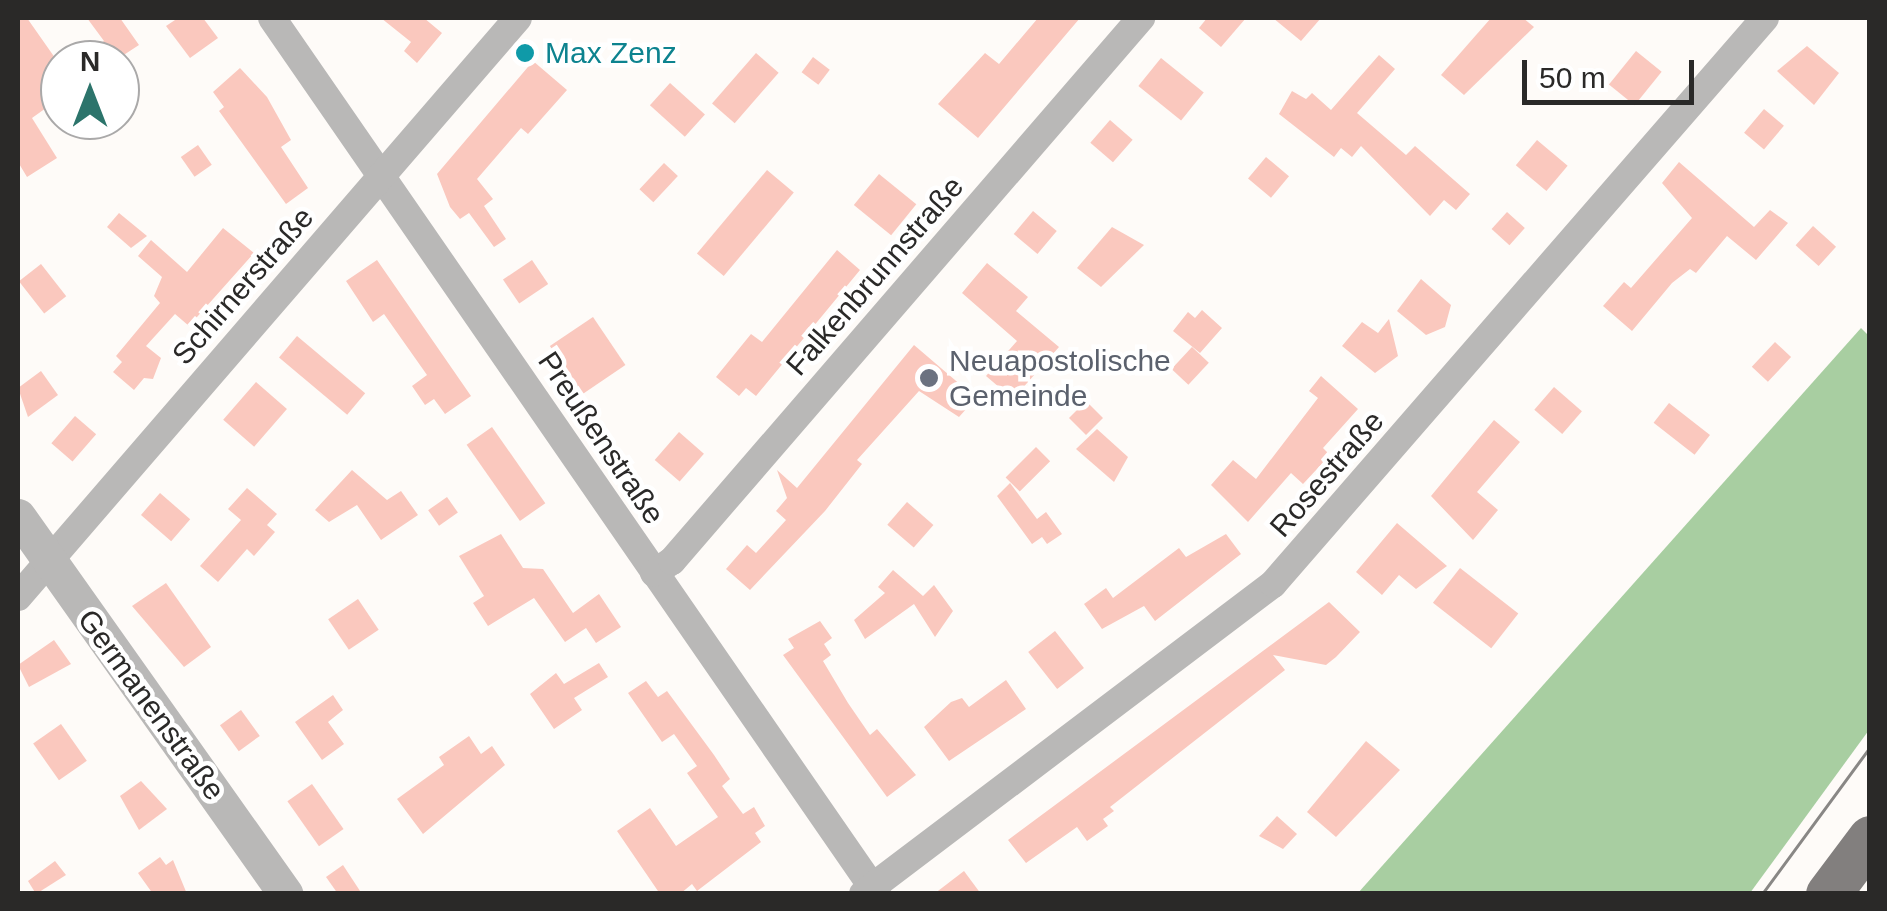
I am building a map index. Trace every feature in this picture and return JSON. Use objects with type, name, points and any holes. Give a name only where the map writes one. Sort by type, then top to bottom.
[{"type":"main road","points":[[1828,894],[1870,838]]},
{"type":"street","name":"Preußenstraße","points":[[272,18],[870,892]]},
{"type":"street","name":"Schirnerstraße","points":[[18,596],[518,18]]},
{"type":"street","name":"Falkenbrunnstraße","points":[[654,572],[672,561],[1141,18]]},
{"type":"street","name":"Rosestraße","points":[[870,892],[1273,584],[1765,18]]},
{"type":"street","name":"Germanenstraße","points":[[18,516],[286,894]]},
{"type":"green space","points":[[1861,328],[1870,337],[1869,730],[1750,893],[1358,893]]},
{"type":"building","points":[[18,18],[27,18],[42,40],[40,112],[32,118],[40,131],[40,140],[46,140],[57,158],[27,177],[18,162]]},
{"type":"building","points":[[87,18],[120,18],[135,40],[103,40]]},
{"type":"building","points":[[178,18],[203,18],[218,38],[190,58],[166,26]]},
{"type":"building","points":[[381,18],[424,18],[442,33],[417,63],[404,51],[411,42]]},
{"type":"building","points":[[1038,18],[1080,18],[978,138],[938,104],[985,53],[999,64]]},
{"type":"building","points":[[1207,18],[1246,18],[1221,47],[1199,28]]},
{"type":"building","points":[[1273,18],[1321,18],[1301,41]]},
{"type":"building","points":[[1491,18],[1523,18],[1534,27],[1464,95],[1441,75]]},
{"type":"building","points":[[1807,46],[1839,73],[1814,105],[1777,71]]},
{"type":"building","points":[[1636,51],[1662,72],[1635,105],[1609,84]]},
{"type":"building","points":[[756,53],[779,73],[735,123],[712,104]]},
{"type":"building","points":[[1379,55],[1395,69],[1357,113],[1406,155],[1415,146],[1470,194],[1456,210],[1444,200],[1430,216],[1361,146],[1352,157],[1341,148],[1334,157],[1279,114],[1292,91],[1306,99],[1312,93],[1331,110]]},
{"type":"building","points":[[813,57],[830,70],[818,85],[802,72]]},
{"type":"building","points":[[1161,58],[1204,93],[1181,121],[1138,86]]},
{"type":"building","points":[[533,61],[567,90],[528,134],[521,128],[477,179],[493,199],[484,206],[506,239],[494,247],[469,213],[460,219],[450,207],[437,174]]},
{"type":"building","points":[[240,68],[267,97],[291,140],[281,147],[308,188],[286,204],[219,111],[224,107],[213,92]]},
{"type":"building","points":[[670,83],[705,114],[685,137],[650,105]]},
{"type":"building","points":[[1764,109],[1784,126],[1764,149],[1744,133]]},
{"type":"building","points":[[1110,120],[1133,140],[1113,162],[1090,143]]},
{"type":"building","points":[[1537,140],[1568,166],[1546,191],[1516,165]]},
{"type":"building","points":[[198,145],[212,165],[195,177],[181,157]]},
{"type":"building","points":[[1266,157],[1289,176],[1271,198],[1248,178]]},
{"type":"building","points":[[1679,162],[1754,227],[1770,210],[1788,223],[1756,260],[1727,236],[1696,273],[1690,269],[1672,283],[1632,331],[1603,306],[1624,282],[1631,288],[1692,218],[1662,183]]},
{"type":"building","points":[[664,163],[678,176],[653,202],[639,189]]},
{"type":"building","points":[[767,170],[794,192],[724,276],[697,253]]},
{"type":"building","points":[[879,174],[916,204],[891,235],[854,205]]},
{"type":"building","points":[[1033,211],[1057,231],[1037,254],[1014,234]]},
{"type":"building","points":[[1507,212],[1525,228],[1509,245],[1492,229]]},
{"type":"building","points":[[119,213],[147,236],[131,248],[107,227]]},
{"type":"building","points":[[1813,226],[1836,247],[1819,266],[1796,245]]},
{"type":"building","points":[[1112,227],[1144,245],[1101,287],[1077,268]]},
{"type":"building","points":[[223,228],[254,253],[189,326],[175,314],[146,346],[161,358],[153,379],[144,378],[134,390],[113,372],[122,362],[116,356],[160,303],[154,296],[162,277],[138,256],[151,240],[187,272]]},
{"type":"building","points":[[837,250],[860,270],[756,396],[746,388],[739,396],[716,377],[751,334],[762,342]]},
{"type":"building","points":[[377,260],[471,396],[445,414],[434,399],[425,405],[412,386],[427,375],[384,314],[373,322],[346,281]]},
{"type":"building","points":[[532,260],[548,284],[519,304],[503,280]]},
{"type":"building","points":[[987,263],[1028,297],[1016,311],[1059,347],[1013,399],[986,376],[1017,341],[962,293]]},
{"type":"building","points":[[41,264],[66,296],[44,314],[19,281]]},
{"type":"building","points":[[1421,279],[1451,305],[1445,327],[1426,335],[1397,311]]},
{"type":"building","points":[[1202,310],[1222,328],[1200,353],[1173,331],[1188,312],[1195,318]]},
{"type":"building","points":[[593,317],[625,365],[582,394],[550,346]]},
{"type":"building","points":[[1389,319],[1398,356],[1375,373],[1342,346],[1362,322],[1378,333]]},
{"type":"building","points":[[297,336],[365,393],[347,415],[279,357]]},
{"type":"building","points":[[1775,342],[1791,357],[1768,382],[1752,367]]},
{"type":"building","points":[[914,345],[976,398],[959,417],[919,391],[857,460],[862,464],[825,511],[750,590],[726,569],[747,545],[756,553],[786,520],[776,511],[787,498],[777,470],[797,488]]},
{"type":"building","points":[[1192,347],[1209,363],[1188,385],[1172,369]]},
{"type":"building","points":[[41,371],[58,395],[28,417],[18,388]]},
{"type":"building","points":[[1321,376],[1358,409],[1323,448],[1330,455],[1303,484],[1291,473],[1248,522],[1211,485],[1233,460],[1256,479],[1318,398],[1309,391]]},
{"type":"building","points":[[256,382],[287,409],[254,447],[223,420]]},
{"type":"building","points":[[1554,387],[1582,411],[1562,434],[1534,410]]},
{"type":"building","points":[[1086,401],[1103,418],[1086,435],[1069,418]]},
{"type":"building","points":[[1669,403],[1710,435],[1695,455],[1654,423]]},
{"type":"building","points":[[75,416],[96,434],[73,462],[51,443]]},
{"type":"building","points":[[1494,420],[1520,442],[1477,492],[1498,510],[1473,540],[1431,496]]},
{"type":"building","points":[[492,427],[545,503],[520,521],[467,445]]},
{"type":"building","points":[[1097,429],[1128,457],[1114,482],[1076,449]]},
{"type":"building","points":[[679,432],[704,454],[680,482],[655,460]]},
{"type":"building","points":[[1036,447],[1050,461],[1020,492],[1006,477]]},
{"type":"building","points":[[352,470],[387,500],[401,491],[418,515],[381,540],[357,505],[329,522],[315,510]]},
{"type":"building","points":[[1010,483],[1037,519],[1046,512],[1062,534],[1047,544],[1042,537],[1032,544],[997,496]]},
{"type":"building","points":[[247,488],[277,514],[267,525],[275,532],[254,556],[247,549],[218,582],[200,566],[241,520],[228,509]]},
{"type":"building","points":[[160,493],[190,519],[171,541],[141,515]]},
{"type":"building","points":[[447,497],[458,513],[439,526],[428,510]]},
{"type":"building","points":[[907,502],[933,525],[914,548],[887,525]]},
{"type":"building","points":[[1397,523],[1447,566],[1416,589],[1399,575],[1382,595],[1356,572]]},
{"type":"building","points":[[501,534],[523,568],[543,569],[573,613],[599,594],[621,627],[596,643],[586,628],[565,642],[534,598],[488,626],[473,603],[484,596],[459,556]]},
{"type":"building","points":[[1226,534],[1241,554],[1155,621],[1144,606],[1102,629],[1084,604],[1106,588],[1113,598],[1179,548],[1186,557]]},
{"type":"building","points":[[1460,568],[1518,614],[1491,648],[1433,603]]},
{"type":"building","points":[[893,570],[923,596],[934,585],[953,611],[935,637],[914,604],[865,639],[854,620],[885,593],[878,587]]},
{"type":"building","points":[[166,583],[211,647],[184,667],[132,606]]},
{"type":"building","points":[[358,599],[379,630],[349,650],[328,619]]},
{"type":"building","points":[[1329,602],[1360,632],[1336,657],[1326,665],[1273,655],[1285,670],[1110,807],[1114,811],[1103,819],[1108,826],[1087,841],[1077,827],[1026,863],[1008,840]]},
{"type":"building","points":[[820,621],[832,638],[824,644],[831,655],[823,661],[848,703],[870,735],[877,729],[916,775],[887,797],[783,655],[794,648],[788,639]]},
{"type":"building","points":[[1055,631],[1084,668],[1057,689],[1028,652]]},
{"type":"building","points":[[54,640],[71,664],[29,687],[18,665]]},
{"type":"building","points":[[599,663],[608,677],[574,698],[582,710],[554,729],[530,694],[556,673],[564,684]]},
{"type":"building","points":[[1006,680],[1026,709],[949,761],[924,727],[951,702],[962,698],[969,707]]},
{"type":"building","points":[[646,681],[658,697],[667,691],[730,779],[722,786],[743,814],[754,807],[765,826],[755,833],[761,842],[697,891],[692,884],[680,894],[660,894],[617,831],[650,808],[676,846],[718,817],[687,773],[697,766],[674,734],[662,742],[628,693]]},
{"type":"building","points":[[333,695],[343,710],[328,722],[344,744],[322,760],[295,722]]},
{"type":"building","points":[[241,710],[260,736],[239,751],[220,725]]},
{"type":"building","points":[[61,724],[87,761],[59,780],[33,744]]},
{"type":"building","points":[[469,736],[481,754],[492,746],[505,765],[423,834],[397,799],[444,765],[439,757]]},
{"type":"building","points":[[1366,741],[1400,770],[1336,837],[1307,812]]},
{"type":"building","points":[[141,781],[167,809],[139,830],[120,796]]},
{"type":"building","points":[[312,784],[344,829],[319,846],[287,801]]},
{"type":"building","points":[[1277,816],[1297,834],[1283,849],[1259,836]]},
{"type":"building","points":[[160,857],[166,865],[173,860],[187,894],[153,894],[138,873]]},
{"type":"building","points":[[55,861],[66,875],[36,894],[28,881]]},
{"type":"building","points":[[343,865],[362,894],[338,894],[326,877]]},
{"type":"building","points":[[964,871],[981,894],[934,894]]},
{"type":"tram line","points":[[1762,894],[1870,747]]},
{"type":"place","name":"Max Zenz","points":[[525,53]]},
{"type":"place","name":"Neuapostolische Gemeinde","points":[[929,378]]}]
